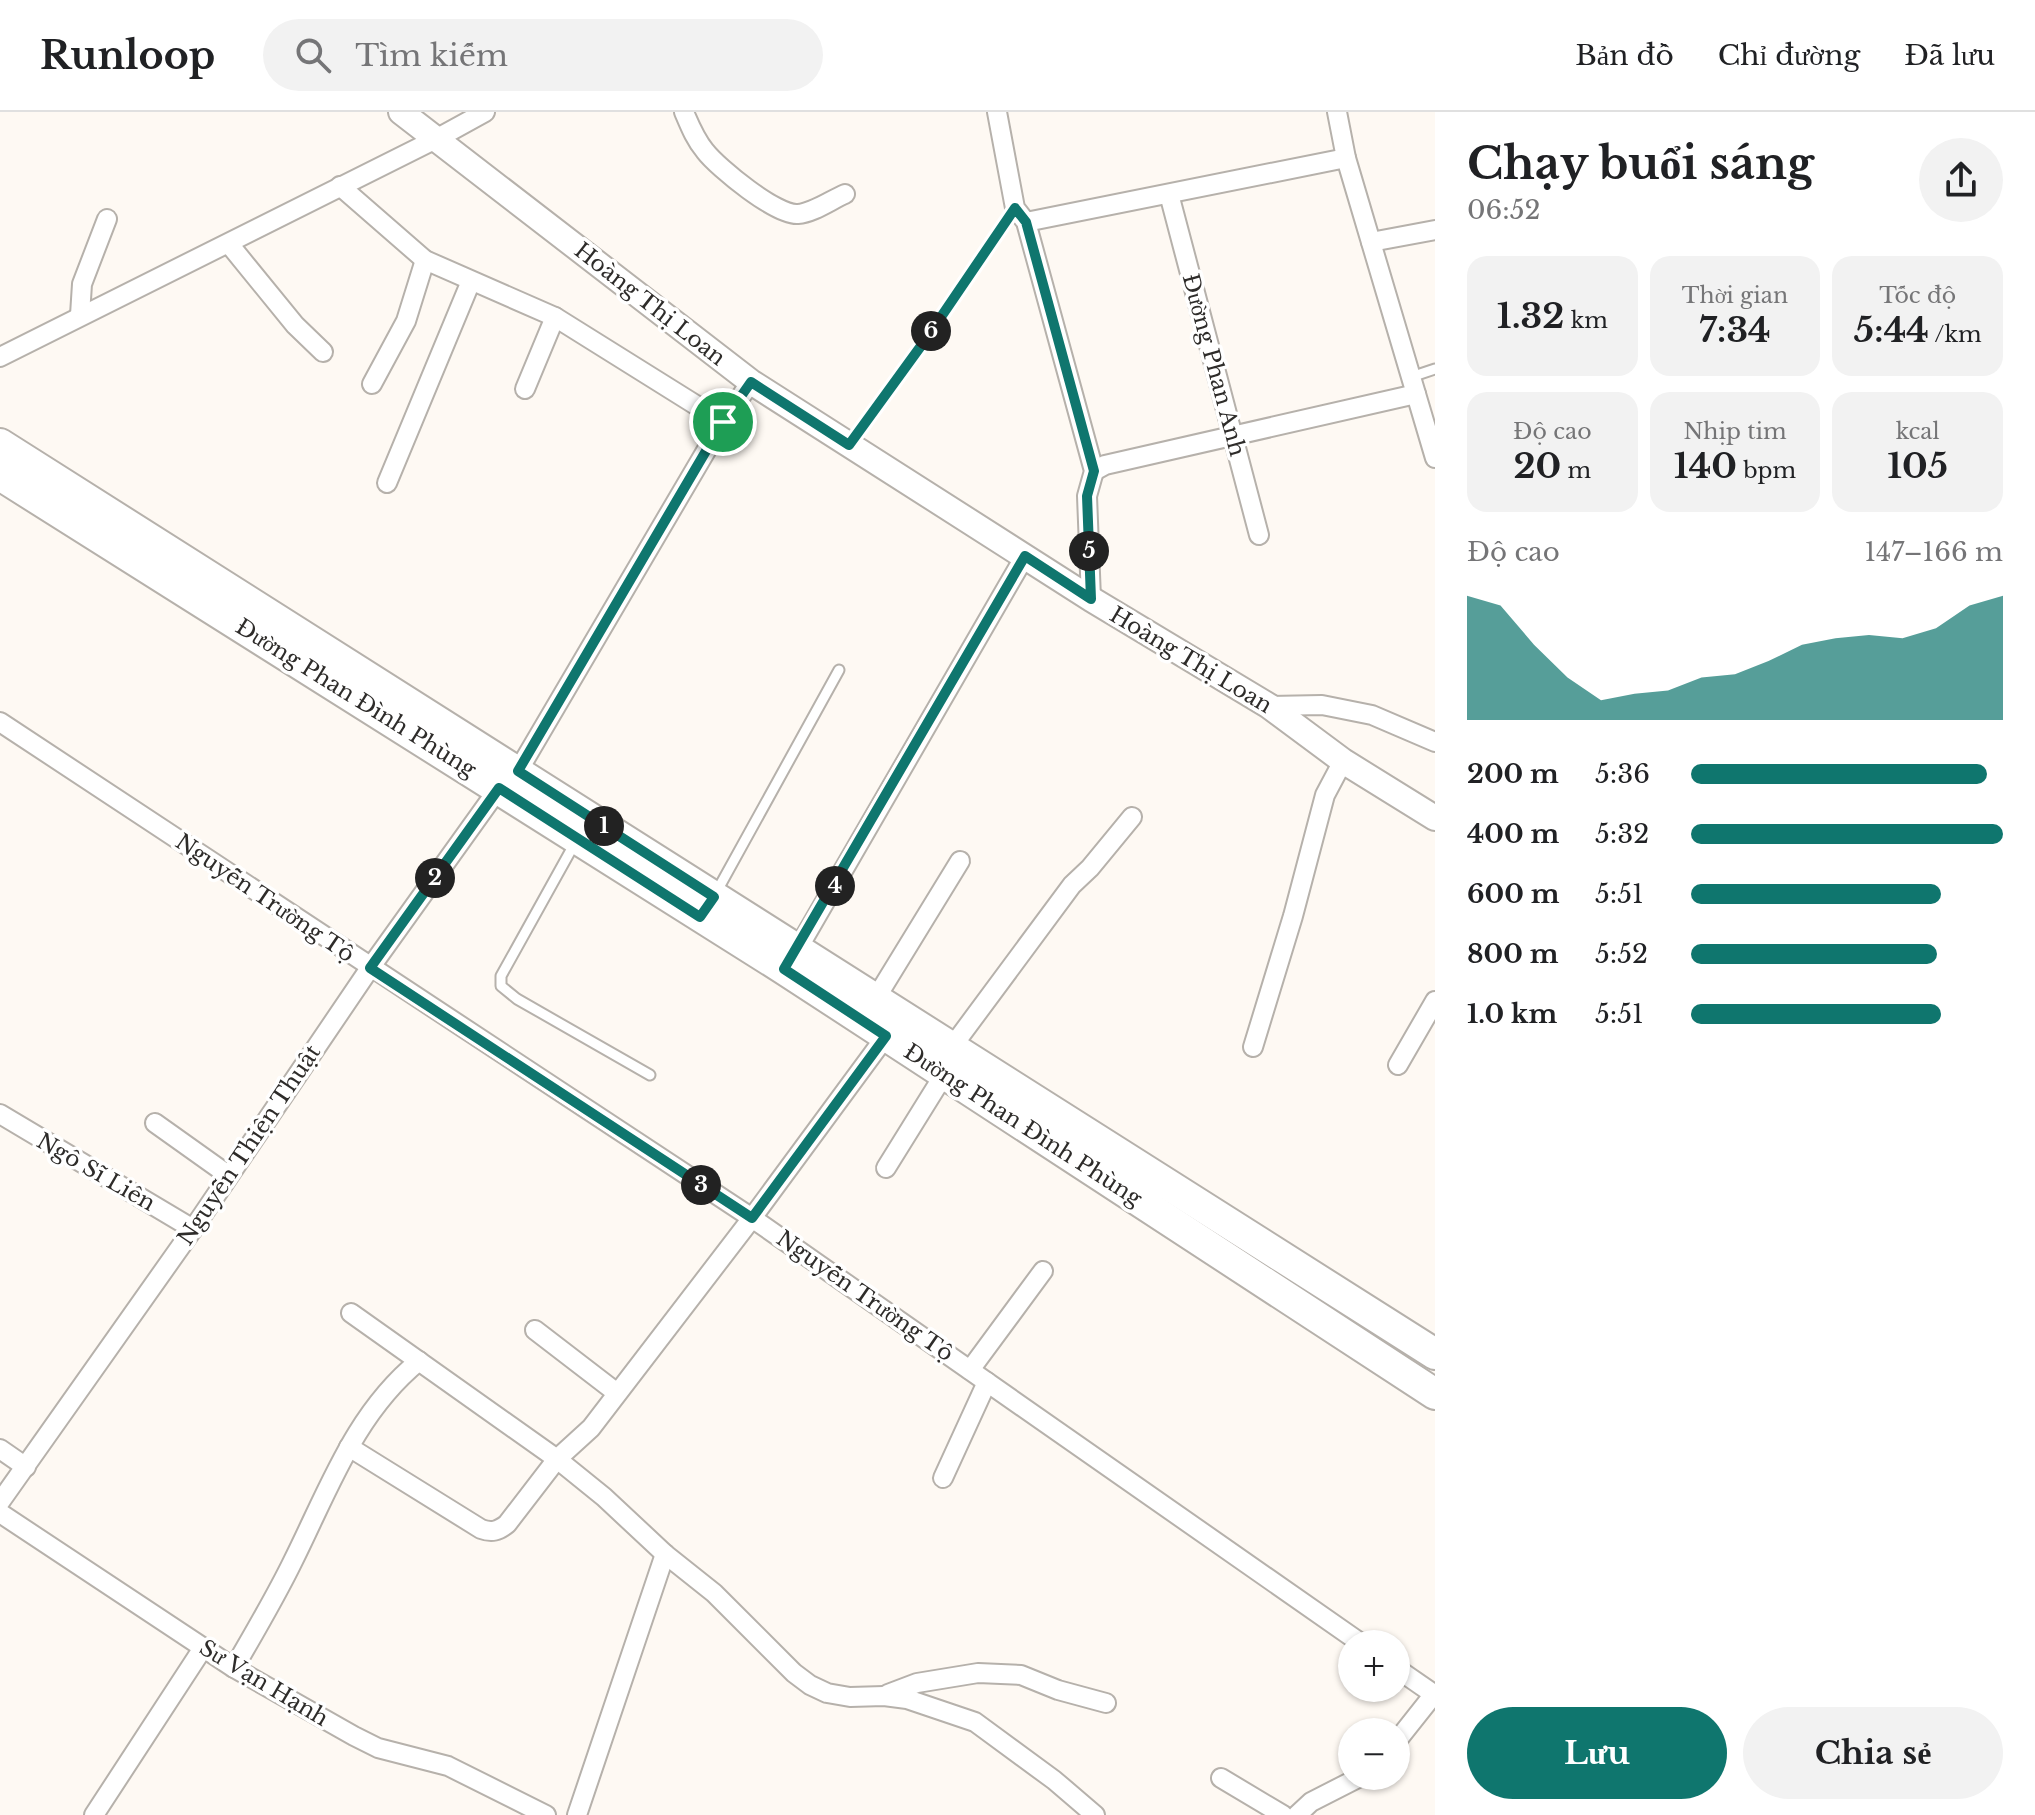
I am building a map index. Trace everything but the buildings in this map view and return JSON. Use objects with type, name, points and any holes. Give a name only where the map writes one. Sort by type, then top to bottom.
[{"type":"main road","name":"Đường Phan Đình Phùng","points":[[0,444],[707,907],[791,959],[876,998],[948,1060],[1435,1394]]},
{"type":"main road","name":"Đường Phan Đình Phùng","points":[[0,475],[509,779],[577,838],[707,907]]},
{"type":"main road","name":"Đường Phan Đình Phùng","points":[[791,959],[886,1036],[948,1060],[1435,1354]]},
{"type":"street","name":"Hoàng Thị Loan","points":[[401,112],[751,382],[1091,599],[1269,706],[1343,761],[1435,818]]},
{"type":"street","points":[[0,357],[485,112]]},
{"type":"street","points":[[684,112],[693,135],[705,151],[762,199],[788,212],[800,214],[845,194]]},
{"type":"street","points":[[997,112],[1020,215],[1094,471],[1087,496],[1091,599]]},
{"type":"street","points":[[1337,112],[1346,158],[1435,458]]},
{"type":"street","points":[[1020,215],[1169,194],[1346,158]]},
{"type":"street","points":[[340,186],[425,260],[555,317],[723,422]]},
{"type":"street","name":"Đường Phan Anh","points":[[1169,194],[1259,535]]},
{"type":"street","points":[[80,315],[82,284],[107,219]]},
{"type":"street","points":[[1371,242],[1435,230]]},
{"type":"street","points":[[229,244],[295,325],[323,352]]},
{"type":"street","points":[[372,384],[406,321],[425,260]]},
{"type":"street","points":[[387,483],[471,281]]},
{"type":"street","points":[[525,389],[555,317]]},
{"type":"street","name":"Nguyễn Thiện Thuật","points":[[0,1502],[193,1229],[370,968],[509,779],[723,422],[751,382]]},
{"type":"street","points":[[1094,471],[1105,465],[1232,436],[1413,385]]},
{"type":"street","points":[[791,959],[1025,556]]},
{"type":"street","points":[[1269,706],[1322,705],[1372,715],[1435,742]]},
{"type":"street","name":"Nguyễn Trường Tộ","points":[[0,722],[752,1218],[1342,1630]]},
{"type":"street","points":[[1253,1047],[1325,795],[1343,761]]},
{"type":"street","points":[[886,1168],[948,1060],[1072,885],[1132,817]]},
{"type":"street","points":[[876,998],[960,861]]},
{"type":"street","points":[[1398,1065],[1435,1001]]},
{"type":"street","points":[[349,1447],[489,1532],[507,1524],[557,1459],[591,1428],[886,1036]]},
{"type":"street","name":"Ngô Sĩ Liên","points":[[0,1114],[193,1229]]},
{"type":"street","points":[[155,1123],[228,1175]]},
{"type":"street","points":[[970,1370],[1043,1271]]},
{"type":"street","points":[[351,1313],[557,1459],[604,1497],[665,1554],[714,1593],[794,1673],[810,1685],[827,1693],[850,1697],[907,1699],[975,1722],[1054,1780],[1095,1815]]},
{"type":"street","points":[[535,1330],[617,1393]]},
{"type":"street","points":[[234,1668],[271,1603],[354,1435],[382,1396],[419,1361]]},
{"type":"street","points":[[943,1478],[987,1382]]},
{"type":"street","points":[[0,1449],[26,1467]]},
{"type":"street","name":"Sư Vạn Hạnh","points":[[0,1513],[234,1668],[378,1748],[448,1766],[546,1815]]},
{"type":"street","points":[[577,1815],[665,1554]]},
{"type":"street","points":[[94,1815],[203,1648]]},
{"type":"street","points":[[884,1696],[917,1683],[978,1673],[1021,1675],[1058,1690],[1106,1703]]},
{"type":"street","points":[[1410,1678],[1435,1695],[1410,1725]]},
{"type":"street","points":[[1221,1778],[1283,1815]]},
{"type":"street","points":[[1297,1815],[1311,1802],[1338,1788]]},
{"type":"lane","points":[[849,445],[1020,215]]},
{"type":"lane","points":[[1413,385],[1435,369]]},
{"type":"lane","points":[[707,907],[839,670]]},
{"type":"lane","points":[[577,838],[501,976],[501,986],[517,999],[650,1075]]},
{"type":"route","points":[[1015,208],[1026,222],[1094,471],[1087,496],[1091,599],[1025,556],[784,969],[886,1036],[752,1218],[370,968],[499,788],[700,917],[714,897],[518,771],[723,422],[751,382],[849,445],[1015,208]]}]
